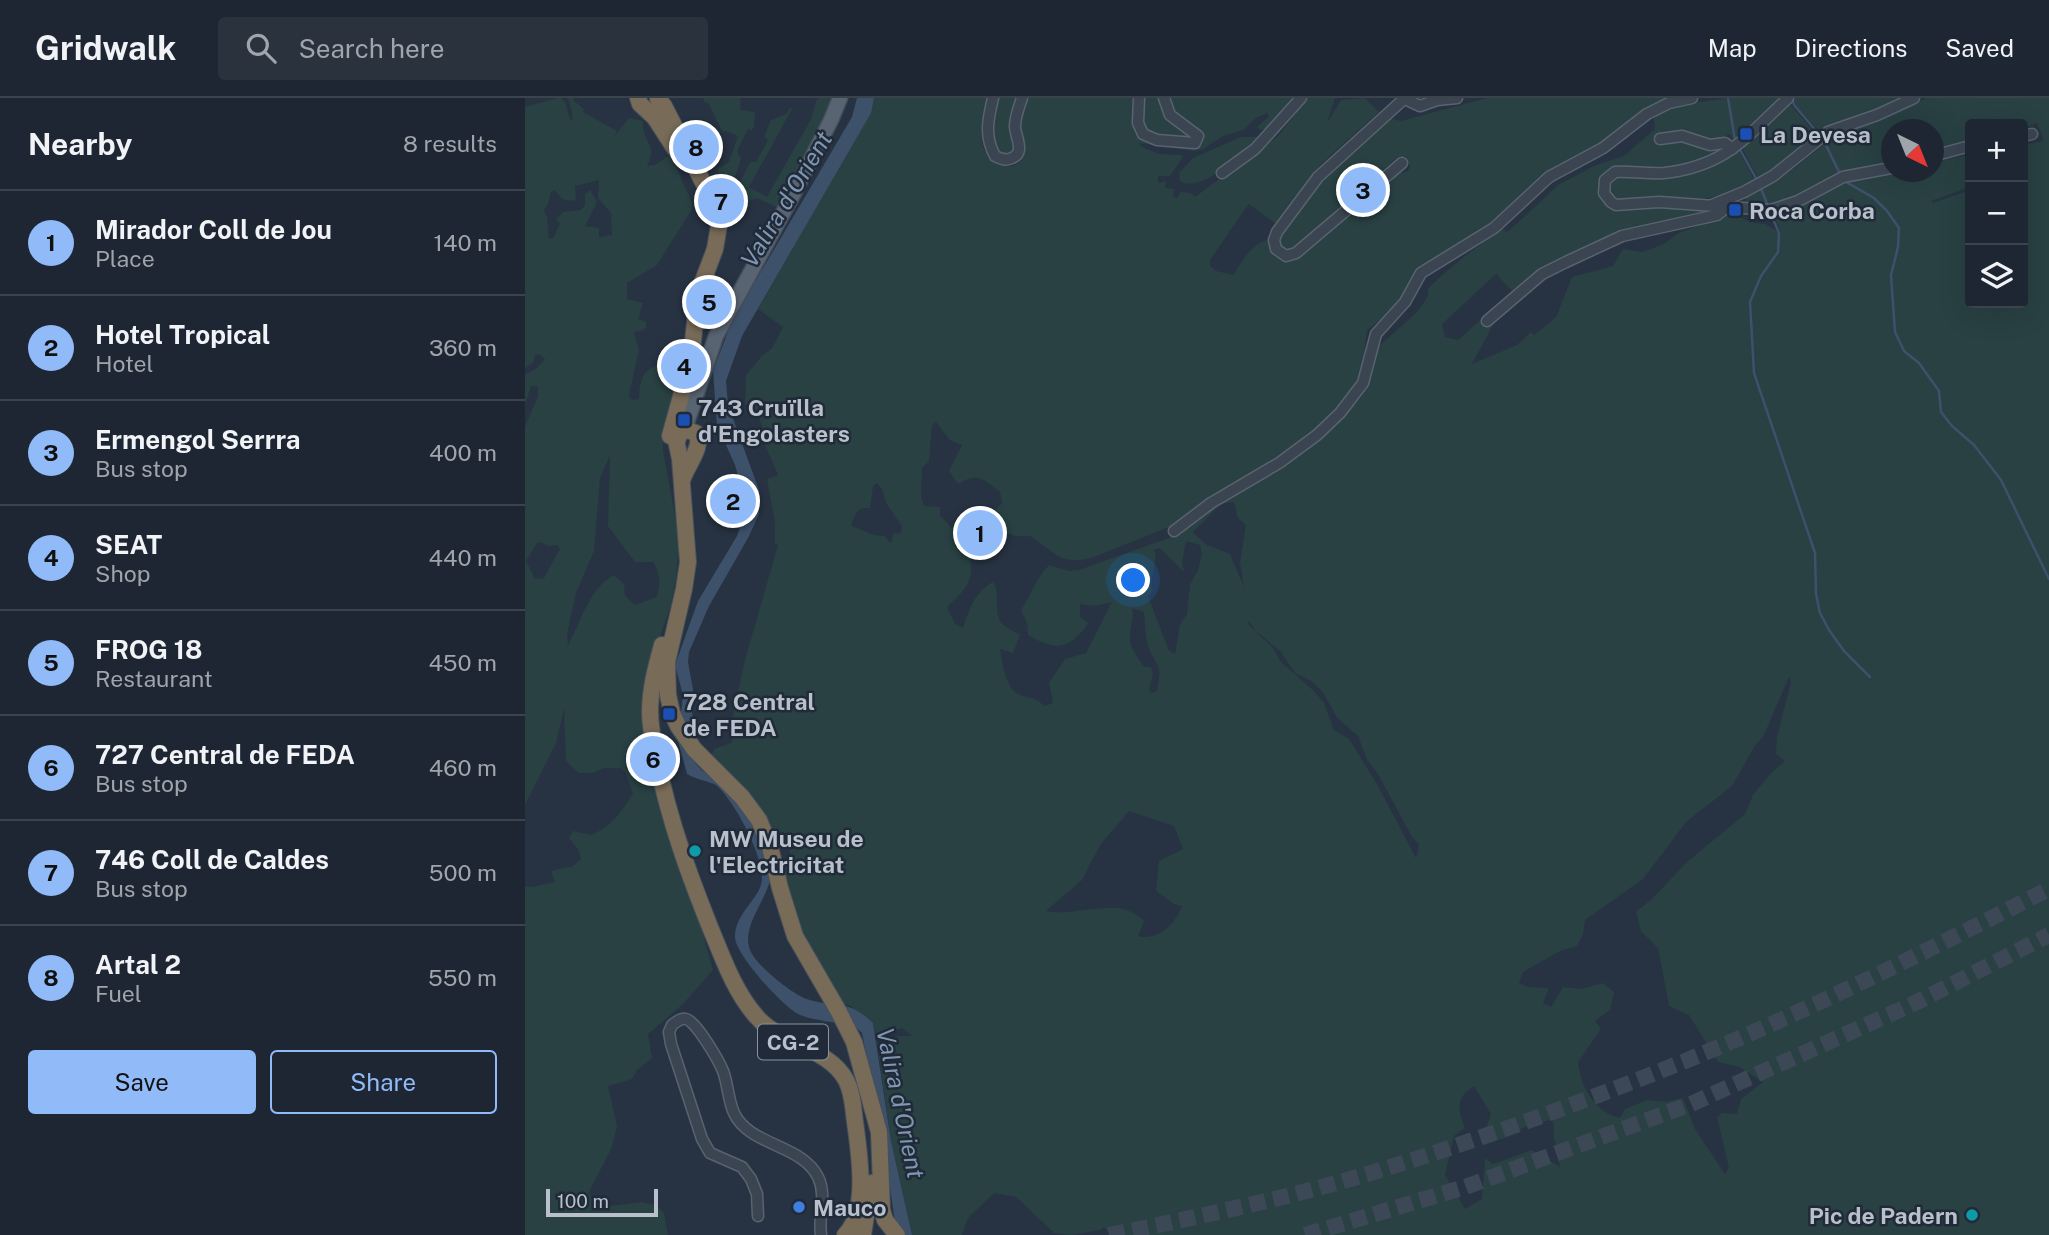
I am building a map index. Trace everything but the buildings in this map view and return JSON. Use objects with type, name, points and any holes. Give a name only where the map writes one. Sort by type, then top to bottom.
[{"type":"highway","name":"CG-2","points":[[645,101],[668,136],[709,219],[712,241],[708,265],[698,294],[691,360],[678,432],[688,562],[669,650],[668,695],[678,726],[694,749],[742,797],[759,820],[771,847],[795,936],[854,1042],[876,1115],[881,1147],[880,1197],[865,1235]]},
{"type":"highway","points":[[678,432],[684,452],[697,444]]},
{"type":"highway","name":"CG-2","points":[[682,495],[697,444]]},
{"type":"highway","name":"CG-2","points":[[683,595],[671,620],[655,670],[651,696],[651,729],[665,802],[702,909],[735,985],[764,1024],[828,1061],[838,1069],[848,1084],[859,1146],[860,1183],[856,1216],[845,1235]]},
{"type":"highway","points":[[735,985],[767,1018],[823,1050],[846,1069],[866,1107]]},
{"type":"highway","points":[[854,1042],[871,1151],[870,1202],[865,1235]]},
{"type":"highway","points":[[880,1197],[885,1220],[897,1235]]},
{"type":"main road","points":[[678,432],[701,380],[716,336],[795,191],[831,120],[839,98]]},
{"type":"main road","points":[[697,444],[701,380]]},
{"type":"street","points":[[993,98],[987,123],[988,138],[995,156],[1004,160],[1012,158],[1019,149],[1015,125],[1022,98]]},
{"type":"street","points":[[1139,98],[1139,123],[1143,134],[1157,140],[1195,143],[1198,136],[1170,115],[1164,98]]},
{"type":"street","points":[[1222,173],[1269,136],[1301,98]]},
{"type":"street","points":[[1402,163],[1296,253],[1286,256],[1276,249],[1273,244],[1277,232],[1318,177],[1405,98],[1420,106],[1437,100],[1457,98]]},
{"type":"street","points":[[1174,531],[1211,503],[1279,463],[1317,435],[1340,413],[1363,383],[1376,334],[1405,302],[1421,273],[1494,228],[1549,177],[1603,148],[1647,114],[1669,103],[1692,98]]},
{"type":"street","points":[[1788,98],[1736,147],[1694,167],[1649,174],[1615,172],[1605,180],[1603,186],[1607,198],[1616,205],[1647,201],[1770,210],[1798,201],[1843,177],[1881,170]]},
{"type":"street","points":[[1710,206],[1773,176],[1828,132],[1877,116],[1914,98]]},
{"type":"street","points":[[1660,139],[1682,136],[1710,145],[1725,143],[1736,147]]},
{"type":"street","points":[[1944,153],[1965,147]]},
{"type":"street","points":[[1743,209],[1744,192]]},
{"type":"street","points":[[1487,321],[1542,274],[1566,262],[1622,236],[1717,215],[1727,207]]},
{"type":"street","points":[[758,1216],[757,1194],[742,1167],[711,1153],[702,1139],[671,1044],[671,1025],[682,1019],[695,1025],[723,1069],[734,1113],[741,1122],[805,1162],[816,1173],[823,1198],[821,1235]]},
{"type":"green space","points":[[561,98],[565,102],[570,120],[573,119],[569,100],[566,98],[574,98],[584,109],[583,112],[617,131],[614,137],[629,118],[643,121],[644,134],[651,153],[647,166],[655,165],[668,156],[672,158],[692,203],[692,209],[657,265],[627,283],[627,299],[643,303],[638,319],[646,322],[646,328],[634,332],[639,350],[629,395],[632,400],[639,399],[641,381],[650,369],[671,359],[686,356],[663,436],[663,451],[679,537],[676,579],[671,605],[644,682],[651,745],[713,970],[682,1005],[648,1034],[652,1058],[637,1070],[632,1079],[608,1086],[617,1126],[612,1147],[589,1192],[593,1202],[602,1207],[641,1202],[657,1205],[664,1213],[668,1235],[525,1235],[525,886],[555,882],[551,871],[573,866],[581,859],[578,849],[569,838],[573,831],[592,835],[599,831],[616,817],[633,793],[621,768],[579,773],[566,761],[564,709],[556,743],[525,805],[525,427],[538,396],[538,387],[531,386],[525,405],[525,375],[545,359],[539,354],[535,355],[533,363],[525,368],[525,107]],"holes":[[[599,180],[598,198],[611,213],[612,235],[599,237],[599,228],[585,226],[597,202],[590,190],[585,194],[585,205],[581,210],[563,212],[556,219],[560,223],[554,237],[549,239],[544,210],[551,192],[555,190],[564,199],[576,200],[575,186]],[[610,455],[608,526],[635,562],[653,562],[659,575],[658,592],[657,597],[635,605],[625,596],[624,584],[614,575],[598,588],[586,606],[568,645],[567,634],[576,593],[594,551],[600,478]],[[537,543],[557,545],[560,549],[544,578],[535,579],[526,561]]]},
{"type":"green space","points":[[703,98],[741,98],[740,110],[755,112],[754,127],[748,129],[737,151],[741,159],[733,183],[723,196],[720,194],[718,169],[729,162],[738,136],[725,131],[723,133],[708,102],[705,103]]},
{"type":"green space","points":[[819,98],[832,98],[823,121],[777,207],[757,198],[733,208],[735,193],[750,162],[756,162],[768,140],[764,137],[771,120],[792,109],[749,187],[767,197],[812,117]]},
{"type":"green space","points":[[874,98],[988,98],[982,128],[983,147],[995,161],[1014,166],[1023,154],[1019,125],[1025,98],[1135,98],[1134,125],[1138,137],[1197,147],[1202,145],[1203,135],[1176,113],[1169,98],[1297,98],[1269,127],[1261,130],[1257,127],[1269,116],[1267,113],[1256,118],[1243,130],[1223,136],[1203,149],[1193,151],[1138,143],[1160,154],[1183,157],[1170,176],[1158,176],[1158,183],[1166,181],[1165,188],[1174,189],[1173,197],[1177,198],[1180,192],[1191,193],[1195,197],[1278,136],[1308,98],[1335,98],[1327,123],[1341,100],[1365,98],[1379,112],[1322,163],[1276,224],[1249,204],[1243,212],[1210,260],[1210,266],[1216,271],[1234,275],[1252,249],[1267,240],[1277,258],[1297,258],[1396,174],[1408,171],[1410,167],[1406,156],[1394,160],[1297,246],[1288,250],[1280,244],[1280,237],[1326,175],[1391,119],[1401,121],[1487,98],[1668,98],[1632,119],[1496,223],[1420,269],[1393,310],[1367,330],[1361,378],[1335,412],[1315,430],[1177,524],[1091,558],[1064,559],[1030,536],[1009,534],[991,521],[992,513],[1002,503],[1000,492],[976,478],[958,484],[949,471],[962,445],[950,440],[936,422],[932,425],[929,461],[922,468],[921,496],[924,506],[940,507],[940,516],[959,537],[971,562],[967,584],[947,607],[955,624],[963,628],[977,596],[993,582],[1001,622],[1020,635],[1013,653],[1000,649],[1008,682],[1015,692],[1045,706],[1053,703],[1049,683],[1065,659],[1086,653],[1112,602],[1095,606],[1080,604],[1080,617],[1089,623],[1075,639],[1061,646],[1047,644],[1028,635],[1027,623],[1021,610],[1049,565],[1069,571],[1079,570],[1177,535],[1219,502],[1272,474],[1310,446],[1333,427],[1362,396],[1369,384],[1377,348],[1418,311],[1428,296],[1428,288],[1483,242],[1503,229],[1506,232],[1510,230],[1558,185],[1596,165],[1624,156],[1655,129],[1653,114],[1681,105],[1726,98],[1727,102],[1731,98],[1779,98],[1733,142],[1730,134],[1715,140],[1686,132],[1656,135],[1657,146],[1682,142],[1710,152],[1719,151],[1673,167],[1624,167],[1599,193],[1601,199],[1613,209],[1650,207],[1706,211],[1638,227],[1636,222],[1637,228],[1571,254],[1541,270],[1512,291],[1496,274],[1442,324],[1445,337],[1458,340],[1483,318],[1492,327],[1472,364],[1517,345],[1531,332],[1534,335],[1556,317],[1572,277],[1613,266],[1623,249],[1642,252],[1664,244],[1677,234],[1732,212],[1749,222],[1765,224],[1781,233],[1773,214],[1797,206],[1802,213],[1799,205],[1841,182],[1881,175],[1881,182],[1944,182],[1944,160],[1965,155],[1965,189],[1931,201],[1933,203],[1965,192],[1965,308],[2028,308],[2028,144],[2044,141],[2037,123],[2028,127],[2028,119],[1965,119],[1965,144],[1944,149],[1944,119],[1884,119],[1926,98],[2049,98],[2049,1235],[1110,1235],[1104,1227],[1071,1235],[1054,1233],[1016,1197],[994,1193],[968,1218],[962,1235],[912,1235],[891,1141],[877,1043],[899,1036],[912,1036],[902,1028],[876,1038],[873,1023],[849,1005],[842,1004],[799,930],[782,866],[792,862],[788,845],[778,848],[752,796],[712,754],[714,749],[731,743],[735,734],[730,729],[745,660],[778,545],[775,544],[775,523],[767,479],[778,475],[764,443],[766,438],[754,403],[745,404],[746,375],[772,348],[783,327],[758,309],[870,113]],"holes":[[[877,483],[882,489],[886,503],[902,526],[901,533],[893,534],[892,542],[885,536],[851,526],[859,510],[870,508],[873,486]],[[1234,502],[1238,518],[1246,525],[1240,562],[1244,587],[1230,554],[1205,544],[1193,532],[1221,504]],[[1186,541],[1200,545],[1202,554],[1198,570],[1190,584],[1187,614],[1180,624],[1175,654],[1169,651],[1148,596],[1152,592],[1156,554],[1153,550],[1160,548],[1184,572],[1182,562]],[[1132,608],[1144,612],[1147,642],[1159,668],[1157,691],[1152,693],[1149,689],[1153,674],[1151,667],[1144,667],[1130,640]],[[1249,621],[1255,630],[1281,652],[1295,673],[1311,681],[1323,692],[1337,718],[1358,736],[1367,760],[1419,845],[1416,858],[1377,784],[1349,739],[1334,730],[1324,703],[1281,662],[1273,648],[1248,624]],[[1789,677],[1791,682],[1777,737],[1776,754],[1785,761],[1753,795],[1745,814],[1687,862],[1636,912],[1641,931],[1658,948],[1669,1006],[1689,1015],[1718,1062],[1739,1067],[1763,1082],[1741,1099],[1737,1114],[1722,1113],[1717,1117],[1729,1168],[1725,1174],[1695,1129],[1683,1098],[1665,1102],[1647,1100],[1625,1109],[1620,1118],[1603,1110],[1590,1097],[1578,1062],[1601,1029],[1595,1021],[1610,1010],[1614,992],[1603,983],[1581,989],[1563,987],[1551,1007],[1543,1003],[1549,988],[1528,987],[1519,983],[1523,972],[1560,951],[1577,946],[1583,934],[1585,920],[1643,879],[1686,822],[1732,786],[1764,735]],[[1129,811],[1174,826],[1183,849],[1159,861],[1156,891],[1174,904],[1182,906],[1165,930],[1153,936],[1138,936],[1144,921],[1134,913],[1122,909],[1046,911],[1082,880],[1100,845]],[[1474,1086],[1491,1114],[1481,1142],[1503,1139],[1527,1126],[1553,1119],[1560,1167],[1532,1150],[1493,1164],[1485,1158],[1482,1199],[1465,1209],[1445,1175],[1454,1136],[1465,1128],[1460,1104],[1468,1090]]]},
{"type":"green space","points":[[997,98],[1018,98],[1014,148],[1009,154],[1000,153],[993,140],[992,126]]},
{"type":"green space","points":[[1144,98],[1158,98],[1165,114],[1192,138],[1189,140],[1147,133],[1143,125]]},
{"type":"green space","points":[[1794,98],[1904,98],[1879,112],[1820,132],[1796,106]]},
{"type":"green space","points":[[1789,103],[1816,134],[1797,152],[1759,179],[1742,148]]},
{"type":"green space","points":[[1881,120],[1881,166],[1833,176],[1796,199],[1771,206],[1746,203],[1746,196],[1796,167],[1834,136]]},
{"type":"green space","points":[[1241,137],[1256,137],[1259,141],[1221,171],[1198,182],[1188,184],[1180,181],[1179,173],[1193,158]]},
{"type":"green space","points":[[1739,151],[1755,181],[1723,195],[1702,199],[1646,196],[1621,200],[1611,195],[1608,184],[1619,176],[1681,174],[1710,165]]},
{"type":"water","name":"Valira d'Orient","points":[[857,98],[874,98],[871,113],[742,336],[726,381],[728,405],[759,490],[759,514],[709,606],[689,652],[688,662],[693,689],[695,763],[705,773],[721,781],[736,798],[753,825],[770,865],[769,884],[751,924],[748,944],[756,960],[796,994],[810,1000],[850,1007],[873,1023],[891,1141],[912,1235],[897,1235],[882,1134],[862,1033],[855,1026],[798,1014],[771,991],[743,955],[737,945],[736,929],[761,885],[762,875],[755,847],[732,804],[716,785],[687,774],[678,741],[683,695],[675,665],[698,601],[737,536],[747,507],[735,465],[717,425],[713,371],[732,321],[852,117]]},
{"type":"waterway","points":[[1728,98],[1735,140]]},
{"type":"waterway","points":[[1793,101],[1817,132]]},
{"type":"waterway","points":[[1823,139],[1840,174]]},
{"type":"waterway","points":[[1738,146],[1757,180]]},
{"type":"waterway","points":[[1846,182],[1874,198],[1899,228],[1898,247],[1891,275],[1895,332],[1904,351],[1919,363],[1939,391],[1941,412],[1952,426],[1974,445],[2001,480],[2049,579]]},
{"type":"waterway","points":[[1760,186],[1768,206]]},
{"type":"waterway","points":[[1770,212],[1779,233],[1778,252],[1761,276],[1750,302],[1754,373],[1815,553],[1816,594],[1820,613],[1844,651],[1870,677]]},
{"type":"tunnel","points":[[1109,1235],[1330,1185],[1559,1110],[1770,1025],[2049,889]]},
{"type":"tunnel","points":[[1305,1235],[1465,1187],[1691,1104],[1915,1003],[2049,935]]},
{"type":"place","name":"La Devesa","points":[[1746,134]]},
{"type":"place","name":"Artal 2","points":[[696,147]]},
{"type":"place","name":"Ermengol Serrra","points":[[1363,190]]},
{"type":"place","name":"746 Coll de Caldes","points":[[721,201]]},
{"type":"place","name":"Roca Corba","points":[[1735,210]]},
{"type":"place","name":"FROG 18","points":[[709,302]]},
{"type":"place","name":"SEAT","points":[[684,366]]},
{"type":"place","name":"743 Cruïlla d'Engolasters","points":[[684,420]]},
{"type":"place","name":"Hotel Tropical","points":[[733,501]]},
{"type":"place","name":"Mirador Coll de Jou","points":[[980,533]]},
{"type":"place","name":"728 Central de FEDA","points":[[669,714]]},
{"type":"place","name":"727 Central de FEDA","points":[[653,759]]},
{"type":"place","name":"MW Museu de l'Electricitat","points":[[695,851]]},
{"type":"place","name":"Mauco","points":[[799,1207]]},
{"type":"place","name":"Pic de Padern","points":[[1972,1215]]}]
